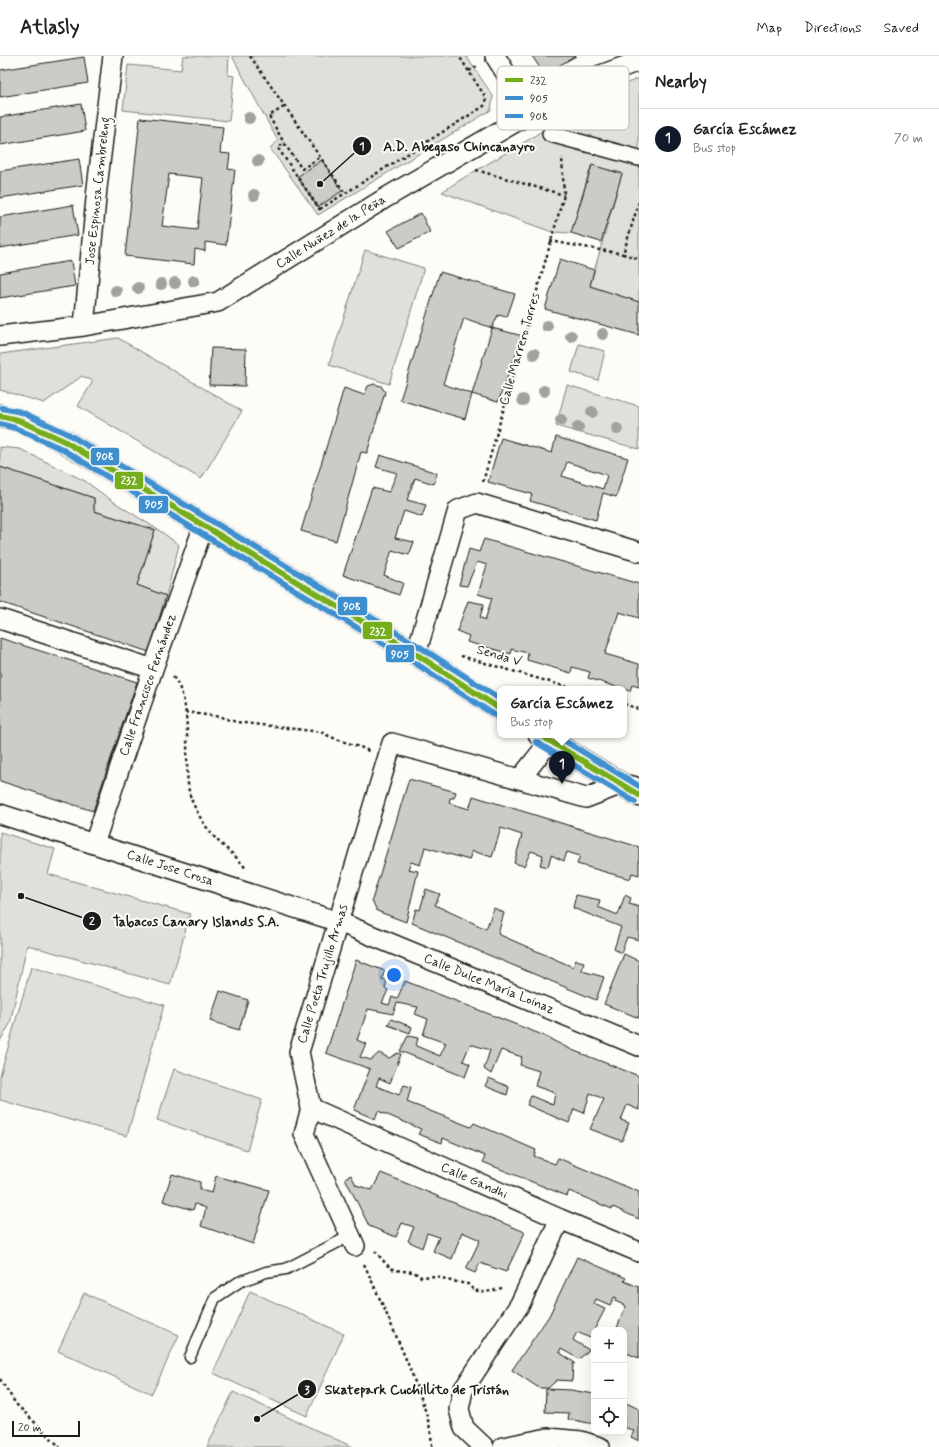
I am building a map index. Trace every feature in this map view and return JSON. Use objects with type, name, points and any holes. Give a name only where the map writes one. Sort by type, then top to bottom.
[{"type":"main road","points":[[6,419],[64,441],[416,654],[497,707]]},
{"type":"main road","points":[[545,738],[633,789]]},
{"type":"street","name":"Jose Espinosa Cambreleng","points":[[84,326],[97,188],[113,56]]},
{"type":"street","points":[[495,56],[501,66]]},
{"type":"street","name":"Calle Nuñez de la Peña","points":[[625,66],[639,61]]},
{"type":"street","name":"Calle Nuñez de la Peña","points":[[0,336],[84,326],[218,302],[387,197],[502,130]]},
{"type":"street","points":[[550,134],[639,158]]},
{"type":"street","points":[[416,654],[458,510],[477,503],[639,552]]},
{"type":"street","name":"Calle Francisco Fernández","points":[[94,844],[153,669],[204,526]]},
{"type":"street","points":[[0,619],[153,669]]},
{"type":"street","points":[[520,779],[545,738]]},
{"type":"street","points":[[390,752],[520,779],[586,798],[633,789]]},
{"type":"street","name":"Calle Poeta Trujillo Armas","points":[[354,1244],[304,1134],[311,1108],[299,1052],[390,752]]},
{"type":"street","name":"Calle Jose Crosa","points":[[0,814],[339,922]]},
{"type":"street","name":"Calle Dulce María Loinaz","points":[[339,922],[639,1046]]},
{"type":"street","name":"Calle Gandhi","points":[[311,1108],[560,1219],[639,1252]]},
{"type":"street","points":[[484,1447],[464,1428],[459,1409],[463,1390],[520,1304],[560,1219]]},
{"type":"street","points":[[503,1447],[548,1438],[581,1441],[600,1447]]},
{"type":"lane","points":[[190,1357],[215,1298],[238,1282],[266,1272],[286,1269],[354,1244]]},
{"type":"path","points":[[250,56],[319,158],[345,193]]},
{"type":"path","points":[[320,209],[484,106],[486,98],[459,56]]},
{"type":"path","points":[[284,107],[269,116],[284,143],[302,169],[319,158]]},
{"type":"path","points":[[284,143],[278,148],[334,230]]},
{"type":"path","name":"Calle Marrero Torres","points":[[448,162],[564,195],[477,503]]},
{"type":"path","points":[[623,254],[639,202]]},
{"type":"path","points":[[550,241],[623,254],[639,259]]},
{"type":"path","name":"Senda V","points":[[457,656],[465,656],[564,686]]},
{"type":"path","points":[[153,669],[174,677],[182,692],[185,712],[189,790],[194,806],[215,838],[240,860],[251,877],[252,894]]},
{"type":"path","points":[[627,705],[639,709]]},
{"type":"path","points":[[185,712],[221,717],[236,722],[321,732],[333,739],[357,746],[390,752]]},
{"type":"path","points":[[354,1244],[377,1252],[387,1265],[394,1270],[414,1272],[421,1277],[437,1276],[451,1281],[468,1284],[471,1288],[484,1293],[510,1286],[527,1289]]},
{"type":"path","points":[[354,1244],[396,1334],[431,1427],[432,1447]]},
{"type":"path","points":[[0,1379],[16,1404],[60,1447]]},
{"type":"shaded area","points":[[183,56],[229,56],[228,75],[234,76],[229,121],[123,110],[128,65],[181,70]]},
{"type":"shaded area","points":[[232,56],[466,56],[493,96],[491,110],[318,215],[270,148],[278,141]]},
{"type":"shaded area","points":[[639,78],[639,302],[590,286],[622,173],[591,166],[571,233],[552,232],[442,192],[543,130],[629,130],[629,82]]},
{"type":"shaded area","points":[[365,250],[424,268],[389,384],[329,365]]},
{"type":"shaded area","points":[[118,338],[242,411],[201,479],[78,406],[93,381],[82,376],[44,403],[0,390],[0,354]]},
{"type":"shaded area","points":[[579,344],[605,351],[598,380],[571,372]]},
{"type":"shaded area","points":[[567,385],[639,406],[639,449],[556,426]]},
{"type":"shaded area","points":[[0,447],[20,449],[85,481],[179,545],[166,596],[137,585],[155,530],[94,511],[94,498],[0,467]]},
{"type":"shaded area","points":[[0,832],[55,849],[48,874],[190,914],[170,985],[27,945],[10,1024],[0,1041]]},
{"type":"shaded area","points":[[31,967],[164,1005],[127,1136],[0,1100],[0,1076]]},
{"type":"shaded area","points":[[174,1069],[262,1100],[247,1150],[157,1120]]},
{"type":"shaded area","points":[[250,1291],[344,1334],[307,1416],[213,1373]]},
{"type":"shaded area","points":[[84,1293],[179,1335],[152,1394],[58,1351]]},
{"type":"shaded area","points":[[233,1392],[353,1447],[207,1447]]},
{"type":"building","points":[[532,56],[576,56],[558,66],[539,66]]},
{"type":"building","points":[[84,57],[88,83],[0,97],[0,70]]},
{"type":"building","points":[[81,104],[85,131],[0,145],[0,117]]},
{"type":"building","points":[[140,118],[223,127],[220,153],[230,154],[228,169],[235,170],[226,245],[205,242],[205,251],[195,249],[194,264],[125,256]],"holes":[[[169,174],[203,178],[197,230],[162,226]]]},
{"type":"building","points":[[79,159],[83,185],[0,198],[0,171]]},
{"type":"building","points":[[322,160],[342,191],[318,207],[297,177]]},
{"type":"building","points":[[592,165],[622,174],[601,242],[571,233]]},
{"type":"building","points":[[73,205],[78,235],[0,248],[0,217]]},
{"type":"building","points":[[421,213],[430,232],[399,248],[388,231]]},
{"type":"building","points":[[560,259],[594,270],[590,286],[639,302],[639,335],[545,309]]},
{"type":"building","points":[[71,261],[75,286],[0,298],[0,273]]},
{"type":"building","points":[[440,272],[515,294],[507,317],[498,315],[492,328],[464,318],[443,384],[472,394],[465,419],[400,400]]},
{"type":"building","points":[[492,328],[523,336],[498,402],[472,394]]},
{"type":"building","points":[[211,348],[246,349],[245,386],[209,385]]},
{"type":"building","points":[[374,384],[381,386],[385,392],[367,453],[361,452],[336,541],[301,531],[344,388],[364,395],[368,386]]},
{"type":"building","points":[[556,437],[628,458],[616,497],[603,493],[596,520],[530,501],[532,494],[488,482],[501,438],[552,453]],"holes":[[[567,462],[607,475],[603,489],[562,476]]]},
{"type":"building","points":[[380,455],[437,473],[434,484],[415,478],[407,500],[426,505],[422,517],[404,511],[395,538],[414,542],[409,555],[392,550],[384,575],[403,583],[399,595],[343,575],[372,488],[389,492],[397,473],[376,467]]},
{"type":"building","points":[[0,467],[94,498],[94,511],[155,530],[137,585],[166,596],[149,652],[0,602]]},
{"type":"building","points":[[484,539],[639,584],[639,618],[619,612],[605,654],[639,664],[639,687],[632,685],[630,691],[627,690],[627,686],[614,686],[588,678],[590,672],[572,667],[571,673],[527,660],[528,653],[511,649],[511,654],[467,642],[469,636],[457,631],[468,601],[484,604],[480,617],[485,620],[492,598],[478,594],[487,565],[477,562],[467,586],[459,585],[469,549],[479,552]]},
{"type":"building","points":[[0,638],[137,682],[93,811],[0,781]]},
{"type":"building","points":[[409,779],[456,792],[454,798],[450,798],[449,803],[469,809],[473,796],[639,847],[639,875],[632,873],[630,879],[577,864],[580,856],[567,852],[564,861],[551,855],[548,867],[540,865],[543,855],[531,851],[524,866],[514,863],[522,835],[501,828],[492,857],[472,851],[469,860],[425,847],[420,865],[411,862],[408,869],[418,871],[406,922],[377,911],[372,900]]},
{"type":"building","points":[[426,889],[440,894],[435,905],[486,929],[494,908],[504,913],[498,934],[573,967],[576,960],[584,962],[582,971],[604,977],[596,1000],[412,923],[416,909],[420,910]]},
{"type":"building","points":[[576,895],[600,900],[598,907],[618,915],[625,895],[631,898],[629,904],[639,907],[639,940],[627,937],[621,953],[614,949],[621,927],[573,908]]},
{"type":"building","points":[[624,954],[639,961],[639,1018],[604,1004]]},
{"type":"building","points":[[356,960],[385,971],[382,979],[387,980],[385,989],[388,990],[382,1003],[389,1005],[392,997],[397,999],[405,981],[540,1034],[572,1050],[639,1076],[639,1110],[627,1105],[621,1120],[629,1123],[622,1141],[590,1129],[604,1099],[590,1093],[584,1113],[574,1109],[569,1123],[527,1105],[531,1096],[553,1105],[555,1093],[535,1086],[539,1071],[520,1065],[522,1057],[501,1050],[491,1074],[484,1069],[490,1050],[470,1044],[463,1061],[470,1064],[465,1077],[400,1051],[408,1036],[418,1038],[416,1046],[440,1056],[446,1043],[423,1035],[428,1019],[415,1014],[418,1007],[397,1003],[393,1014],[368,1009],[357,1040],[366,1044],[360,1057],[371,1060],[379,1053],[389,1058],[398,1053],[401,1054],[390,1083],[379,1078],[376,1086],[399,1095],[404,1085],[411,1087],[407,1102],[471,1127],[474,1123],[536,1150],[534,1156],[555,1164],[558,1158],[639,1192],[639,1219],[613,1207],[612,1209],[569,1191],[567,1196],[483,1162],[485,1156],[443,1138],[442,1143],[418,1134],[421,1129],[378,1111],[375,1119],[354,1110],[370,1069],[326,1053]]},
{"type":"building","points":[[220,991],[248,1000],[239,1030],[210,1021]]},
{"type":"building","points":[[391,1019],[412,1027],[410,1033],[388,1025]]},
{"type":"building","points":[[489,1078],[509,1087],[507,1095],[485,1086]]},
{"type":"building","points":[[381,1173],[525,1232],[506,1272],[480,1263],[475,1273],[466,1269],[480,1240],[462,1232],[452,1259],[433,1251],[439,1237],[427,1233],[422,1248],[408,1241],[414,1227],[402,1223],[396,1237],[369,1226],[345,1178],[351,1175],[356,1185],[372,1190]]},
{"type":"building","points":[[172,1174],[200,1182],[200,1190],[212,1193],[216,1176],[269,1190],[253,1244],[201,1226],[206,1208],[195,1204],[193,1210],[163,1201]]},
{"type":"building","points":[[577,1257],[626,1278],[624,1281],[639,1287],[639,1358],[627,1353],[627,1327],[617,1327],[626,1306],[615,1301],[617,1298],[614,1297],[610,1305],[596,1299],[594,1304],[605,1309],[596,1327],[591,1327],[590,1338],[577,1332],[573,1340],[589,1350],[579,1359],[561,1349],[559,1352],[575,1363],[573,1364],[572,1381],[557,1380],[548,1388],[539,1388],[512,1370],[549,1316]]},
{"type":"building","points":[[546,1389],[571,1390],[591,1393],[591,1423],[568,1419],[569,1413],[545,1412]]},
{"type":"building","points":[[627,1403],[639,1409],[639,1441],[631,1437],[634,1431],[627,1428]]},
{"type":"transit line","name":"908","points":[[2,408],[21,412],[68,434],[420,647],[497,697]]},
{"type":"transit line","name":"232","points":[[0,416],[18,420],[64,441],[416,654],[497,707]]},
{"type":"transit line","name":"905","points":[[0,424],[15,428],[60,448],[412,661],[496,716]]},
{"type":"transit line","name":"232","points":[[545,738],[639,795]]},
{"type":"transit line","name":"908","points":[[560,738],[639,786]]},
{"type":"transit line","name":"905","points":[[536,742],[635,802]]},
{"type":"place","name":"A.D. Abegaso Chincanayro","points":[[320,184]]},
{"type":"place","name":"García Escámez","points":[[562,784]]},
{"type":"place","name":"Tabacos Canary Islands S.A.","points":[[21,896]]},
{"type":"place","name":"Skatepark Cuchillito de Tristán","points":[[257,1419]]}]
